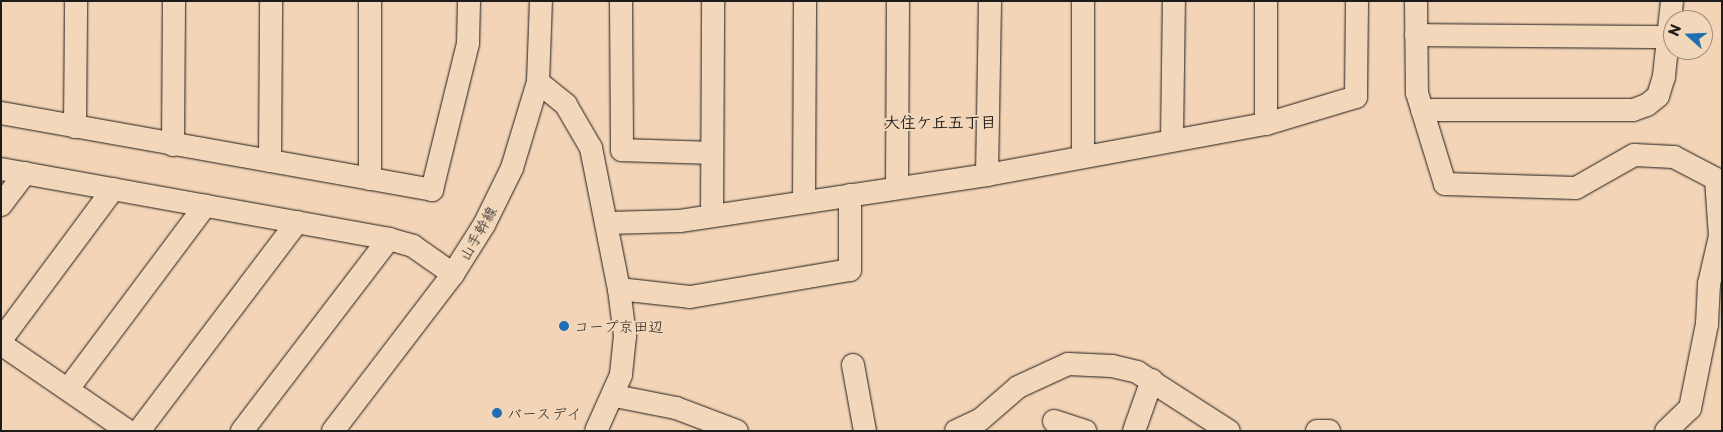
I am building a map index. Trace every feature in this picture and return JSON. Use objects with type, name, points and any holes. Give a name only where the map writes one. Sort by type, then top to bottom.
[{"type":"street","points":[[75,127],[76,1]]},
{"type":"street","points":[[173,145],[174,1]]},
{"type":"street","points":[[270,161],[271,1]]},
{"type":"street","points":[[370,1],[370,179]]},
{"type":"street","points":[[1,113],[432,190],[468,43],[469,1]]},
{"type":"street","name":"山手幹線","points":[[333,431],[453,274],[484,225],[512,168],[538,82],[541,1]]},
{"type":"street","points":[[621,1],[622,150],[711,153]]},
{"type":"street","points":[[712,216],[713,1]]},
{"type":"street","points":[[804,201],[805,1]]},
{"type":"street","points":[[897,188],[898,1]]},
{"type":"street","points":[[987,175],[990,1]]},
{"type":"street","points":[[1083,1],[1083,156]]},
{"type":"street","points":[[1172,139],[1174,1]]},
{"type":"street","points":[[1266,1],[1266,124]]},
{"type":"street","points":[[607,223],[712,216],[987,175],[1172,139],[1266,124],[1356,97],[1356,1]]},
{"type":"street","points":[[1416,1],[1417,93],[1445,184],[1576,188],[1634,155],[1674,157],[1719,173],[1720,236],[1708,284],[1707,324],[1690,408],[1666,431]]},
{"type":"street","points":[[1416,35],[1663,37]]},
{"type":"street","points":[[1422,110],[1633,110],[1658,96],[1665,60]]},
{"type":"street","points":[[538,82],[580,123],[597,169],[619,289],[625,353],[615,396],[596,431]]},
{"type":"street","points":[[1,168],[389,239],[413,246],[453,274]]},
{"type":"street","points":[[1,204],[25,173]]},
{"type":"street","points":[[1,340],[113,189]]},
{"type":"street","points":[[619,289],[690,297],[850,270],[850,195]]},
{"type":"street","points":[[68,389],[205,206]]},
{"type":"street","points":[[139,431],[297,222]]},
{"type":"street","points":[[242,431],[389,239]]},
{"type":"street","points":[[1,344],[128,431]]},
{"type":"street","points":[[956,431],[980,420],[1018,387],[1068,364],[1112,366],[1152,380],[1229,431]]},
{"type":"street","points":[[853,365],[865,431]]},
{"type":"street","points":[[1134,431],[1152,380]]},
{"type":"street","points":[[615,396],[697,423],[737,431]]},
{"type":"street","points":[[1054,420],[1085,431]]},
{"type":"street","points":[[1317,431],[1329,431]]},
{"type":"place","name":"コープ京田辺","points":[[564,326]]},
{"type":"place","name":"バースデイ","points":[[497,413]]},
{"type":"district","name":"大住ケ丘五丁目","points":[[940,121]]}]
